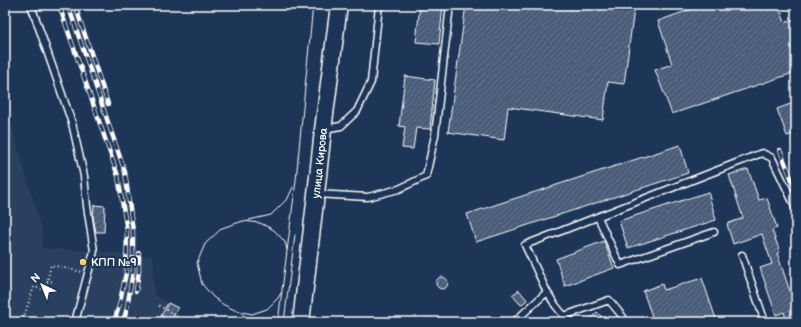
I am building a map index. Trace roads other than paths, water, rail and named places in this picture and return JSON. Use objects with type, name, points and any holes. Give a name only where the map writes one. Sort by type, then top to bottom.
[{"type":"main road","name":"улица Кирова","points":[[301,322],[339,5]]},
{"type":"lane","points":[[31,5],[72,122],[84,176],[94,251],[75,322]]},
{"type":"lane","points":[[323,130],[341,126],[357,111],[372,82],[379,5]]},
{"type":"lane","points":[[316,194],[368,197],[399,189],[426,176],[435,135],[450,5]]},
{"type":"lane","points":[[569,322],[547,292],[525,245],[762,153],[772,158],[796,209]]},
{"type":"lane","points":[[598,217],[620,265],[714,232]]},
{"type":"lane","points":[[742,255],[765,322]]},
{"type":"lane","points":[[514,322],[547,292]]},
{"type":"lane","points":[[564,316],[609,300],[624,320]]},
{"type":"tram line","points":[[278,322],[296,180],[313,5]]},
{"type":"tram line","points":[[249,220],[271,215],[288,198],[293,187]]},
{"type":"tram line","points":[[281,293],[267,309],[252,314],[237,311],[224,305],[213,297],[202,284],[197,263],[205,244],[222,228],[243,221],[260,223],[274,230],[285,242],[287,250]]},
{"type":"tram line","points":[[284,322],[295,235]]},
{"type":"tram line","points":[[242,314],[254,322]]},
{"type":"railway","points":[[59,5],[118,176],[127,231],[126,273],[114,322]]},
{"type":"railway","points":[[68,5],[125,172],[133,231],[133,271],[127,308],[123,322]]},
{"type":"railway","points":[[75,5],[108,104]]},
{"type":"railway","points":[[780,150],[796,190]]},
{"type":"railway","points":[[136,291],[139,271],[139,253]]},
{"type":"place","name":"КПП №9","points":[[83,262]]}]
